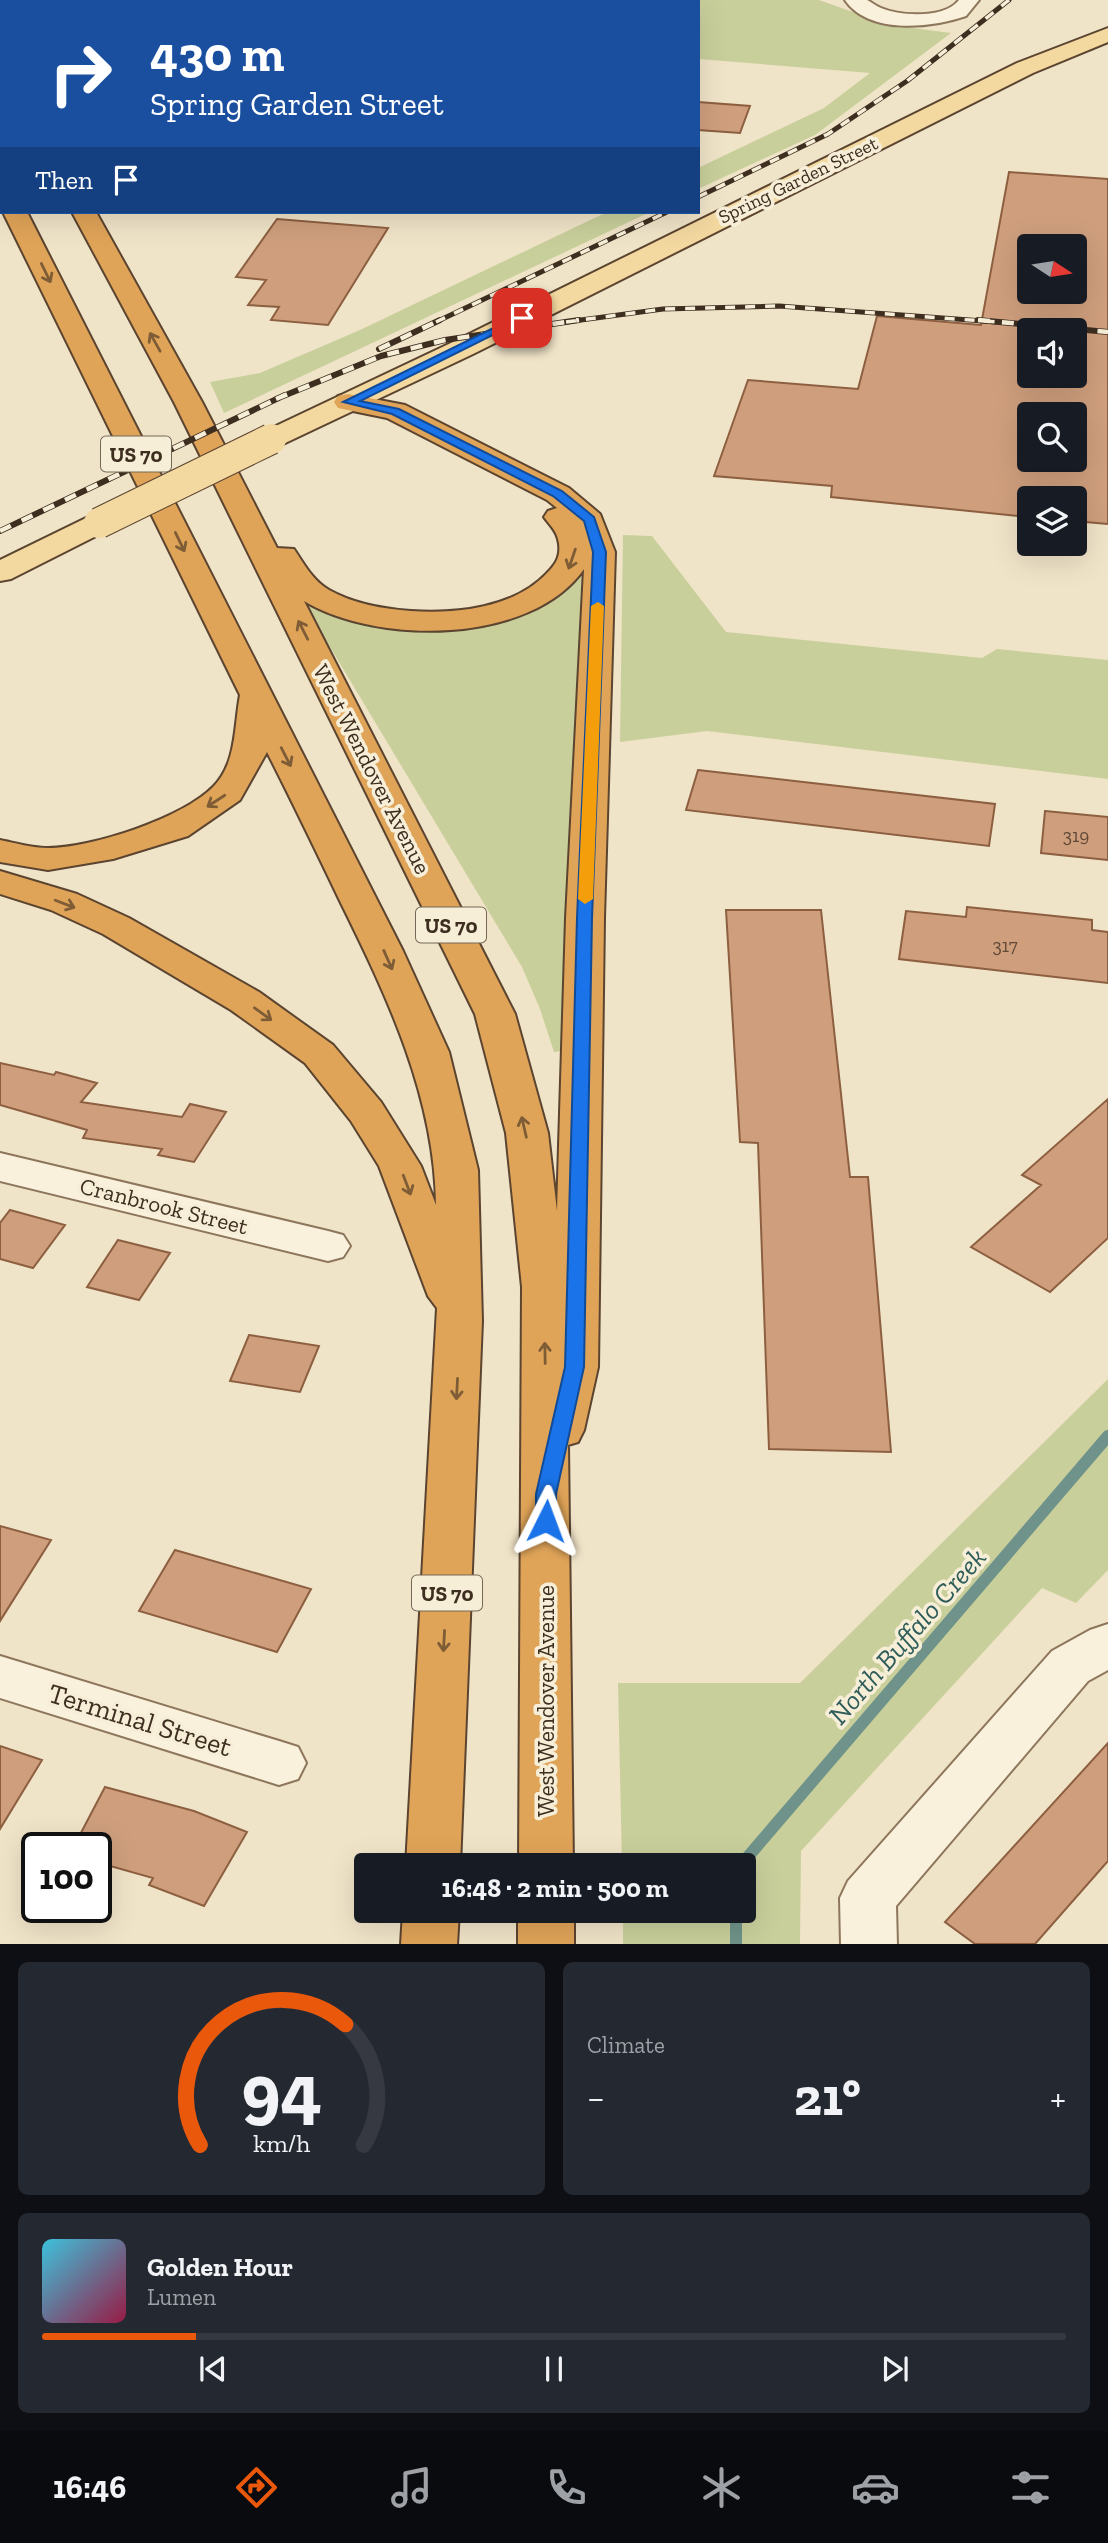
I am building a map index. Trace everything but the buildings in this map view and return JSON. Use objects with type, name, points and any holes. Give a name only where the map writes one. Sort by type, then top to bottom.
[{"type":"highway","name":"US 70","points":[[16,214],[384,951],[429,1052],[457,1170],[460,1321],[434,1853]]},
{"type":"highway","name":"West Wendover Avenue","points":[[86,214],[188,402],[495,1014],[527,1133],[544,1287],[546,1853]]},
{"type":"highway","points":[[188,402],[299,580],[317,597],[373,617],[418,621],[464,618],[511,608],[535,599],[562,579],[577,554],[576,542],[567,525],[553,511],[375,421],[348,402]]},
{"type":"highway","points":[[348,402],[395,411],[558,494],[589,520],[600,552],[585,918],[575,1367],[546,1494]]},
{"type":"highway","points":[[0,851],[48,859],[113,848],[174,828],[228,793],[250,752],[256,696]]},
{"type":"highway","points":[[0,883],[64,902],[116,926],[245,1001],[319,1054],[366,1112],[400,1166],[460,1321]]},
{"type":"highway","points":[[429,1944],[430,1923]]},
{"type":"highway","points":[[546,1923],[546,1944]]},
{"type":"main road","name":"Spring Garden Street","points":[[0,572],[1025,68],[1108,34]]},
{"type":"street","points":[[855,0],[859,8],[881,16],[914,19],[937,19],[961,11],[969,0]]},
{"type":"street","name":"Cranbrook Street","points":[[0,1167],[328,1246]]},
{"type":"street","points":[[869,1944],[868,1898],[1070,1666],[1108,1645]]},
{"type":"street","name":"Terminal Street","points":[[0,1677],[279,1763]]},
{"type":"green space","points":[[700,0],[819,0],[890,25],[951,33],[815,135],[700,188],[700,167],[824,108],[870,73],[700,59]]},
{"type":"green space","points":[[603,214],[646,214],[224,413],[210,382],[260,373],[360,330]]},
{"type":"green space","points":[[623,535],[652,536],[726,632],[982,658],[997,649],[1108,660],[1108,779],[707,731],[620,742]]},
{"type":"green space","points":[[583,566],[589,567],[570,967],[561,1051],[554,1052],[522,967],[300,597],[340,616],[365,624],[422,630],[453,629],[485,625],[515,617],[543,604],[566,588]]},
{"type":"green space","points":[[1108,1379],[1108,1570],[1076,1603],[1042,1588],[801,1851],[800,1944],[623,1944],[623,1923],[756,1923],[756,1853],[622,1853],[618,1683],[800,1683]]},
{"type":"waterway","name":"North Buffalo Creek","points":[[751,1853],[1108,1436]]},
{"type":"waterway","name":"North Buffalo Creek","points":[[736,1923],[736,1944]]},
{"type":"railway","points":[[700,196],[828,134],[907,81],[1009,0]]},
{"type":"railway","points":[[436,322],[663,214]]},
{"type":"railway","points":[[566,322],[663,309],[779,306],[997,322]]},
{"type":"railway","points":[[379,349],[440,320]]},
{"type":"railway","points":[[280,397],[381,356],[445,340],[579,320]]},
{"type":"railway","points":[[978,320],[1108,332]]},
{"type":"railway","points":[[280,397],[285,395]]},
{"type":"railway","points":[[0,531],[280,397]]},
{"type":"railway","points":[[276,399],[280,397]]},
{"type":"slow traffic","points":[[585,899],[598,606]]},
{"type":"route","points":[[522,318],[348,402],[395,411],[558,494],[589,520],[600,552],[585,918],[575,1367],[546,1494],[546,1521]]}]
